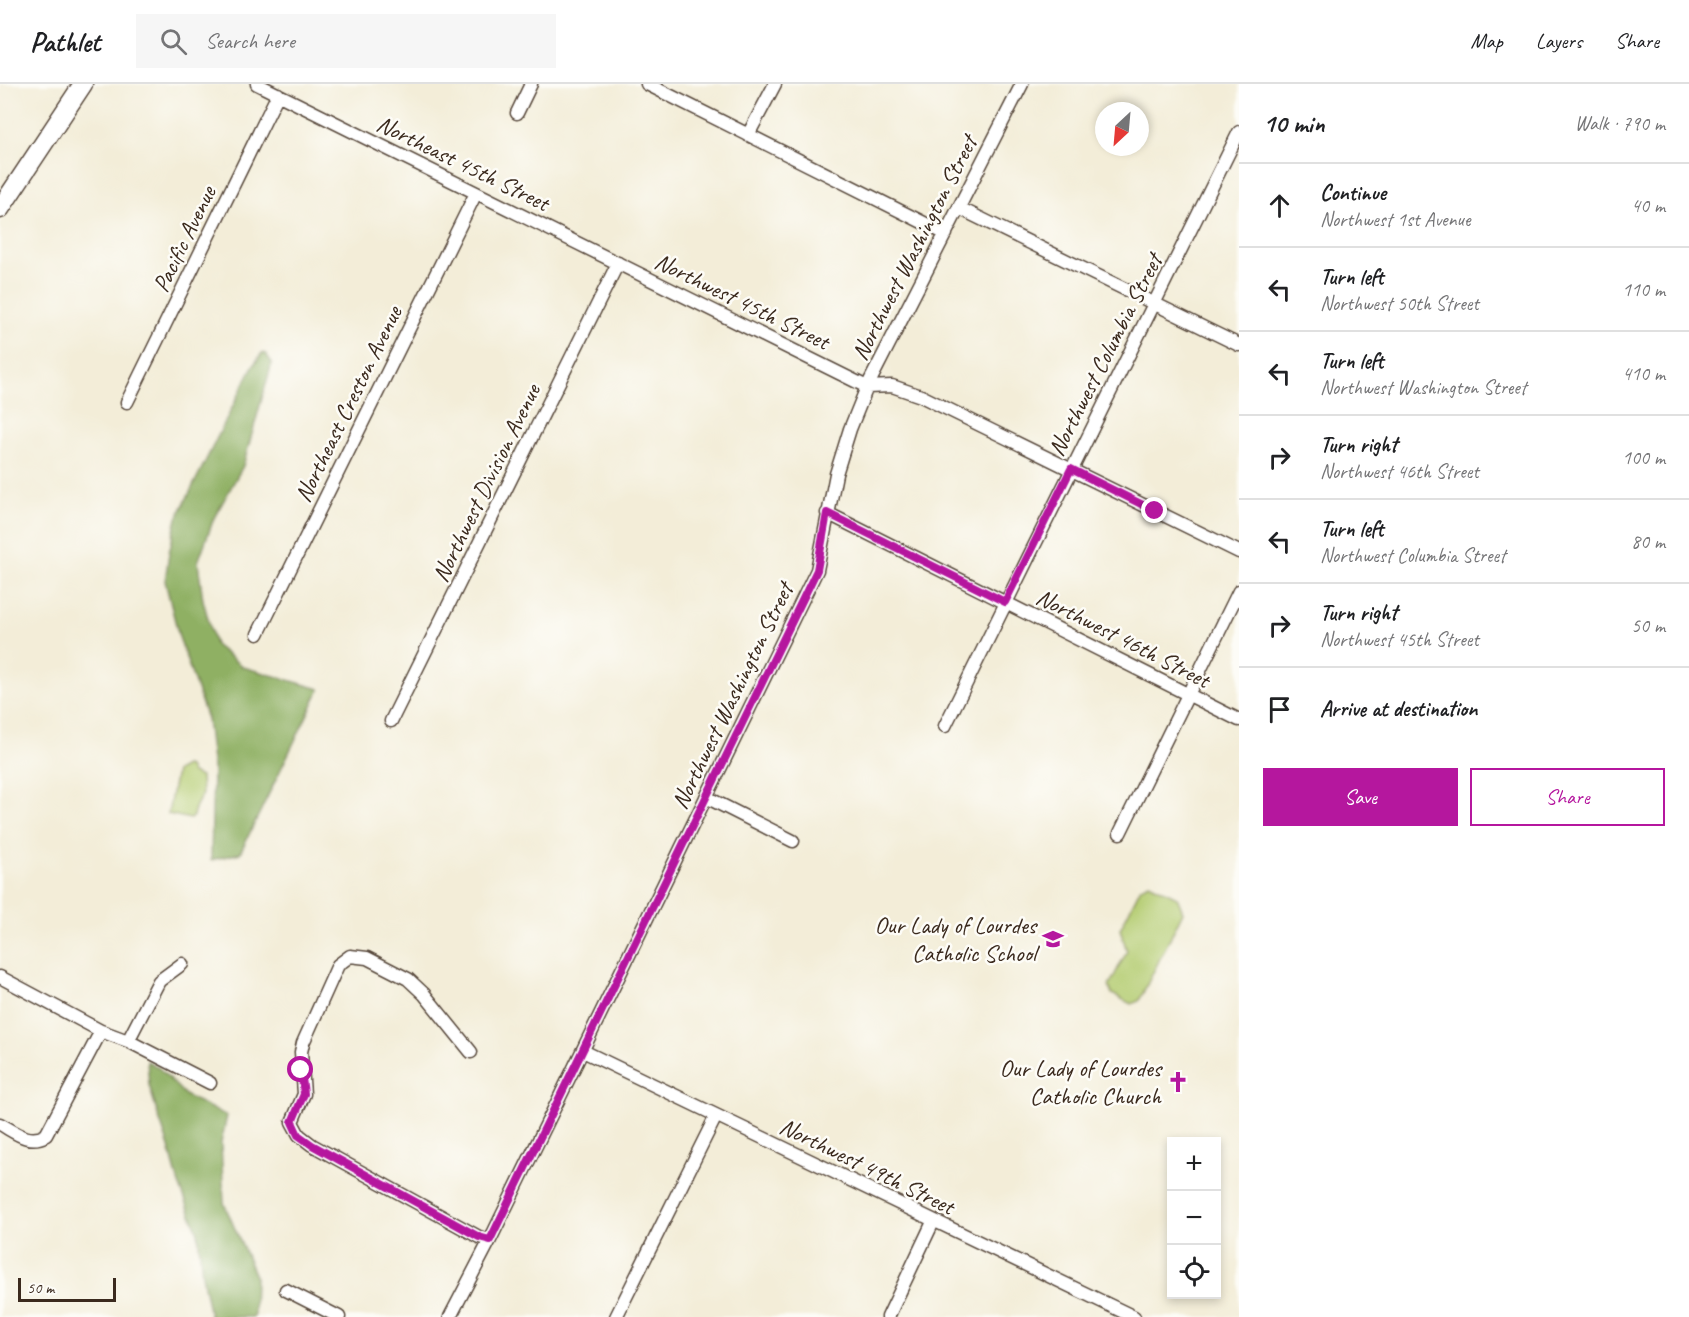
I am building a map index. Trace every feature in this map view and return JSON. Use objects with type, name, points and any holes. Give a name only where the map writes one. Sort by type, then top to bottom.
[{"type":"main road","points":[[0,209],[83,84]]},
{"type":"main road","points":[[0,185],[44,144]]},
{"type":"street","name":"Northeast 45th Street","points":[[257,84],[618,263]]},
{"type":"street","points":[[517,113],[531,84]]},
{"type":"street","points":[[647,84],[946,234]]},
{"type":"street","points":[[748,135],[775,84]]},
{"type":"street","name":"Northwest Washington Street","points":[[450,1317],[583,1051],[817,570],[836,474],[850,429],[867,387],[959,208],[1017,86]]},
{"type":"street","name":"Pacific Avenue","points":[[127,402],[278,94]]},
{"type":"street","name":"Northwest Columbia Street","points":[[945,726],[1239,132]]},
{"type":"street","name":"Northeast Creston Avenue","points":[[258,634],[476,193]]},
{"type":"street","points":[[959,208],[1239,345]]},
{"type":"street","name":"Northwest 45th Street","points":[[618,263],[867,387],[892,386],[921,396],[1239,552]]},
{"type":"street","name":"Northwest Division Avenue","points":[[391,721],[618,263]]},
{"type":"street","name":"Northwest 46th Street","points":[[827,513],[1239,720]]},
{"type":"street","points":[[1120,833],[1239,591]]},
{"type":"street","points":[[706,797],[793,842]]},
{"type":"street","points":[[471,1052],[424,993],[408,979],[367,958],[350,956],[338,965],[303,1043],[301,1052],[304,1094],[292,1122],[298,1135],[312,1145],[479,1237],[490,1240]]},
{"type":"street","points":[[128,1041],[159,981],[182,964]]},
{"type":"street","points":[[0,977],[101,1031],[128,1041],[210,1083]]},
{"type":"street","points":[[0,1124],[27,1139],[40,1138],[50,1130],[101,1031]]},
{"type":"street","name":"Northwest 49th Street","points":[[583,1051],[1134,1317]]},
{"type":"street","points":[[616,1317],[716,1116]]},
{"type":"street","points":[[888,1317],[933,1221]]},
{"type":"street","points":[[286,1290],[339,1317]]},
{"type":"green space","points":[[262,353],[266,354],[272,363],[243,466],[214,518],[198,562],[203,600],[215,645],[243,667],[320,689],[240,853],[211,860],[213,770],[207,719],[179,637],[165,581],[177,518],[253,366]]},
{"type":"green space","points":[[185,766],[189,767],[192,773],[201,777],[202,794],[190,819],[168,814],[176,771]]},
{"type":"green space","points":[[1149,883],[1177,897],[1183,912],[1139,1001],[1131,1004],[1112,994],[1109,986],[1127,951],[1120,929],[1141,887]]},
{"type":"green space","points":[[147,1061],[159,1068],[186,1096],[227,1116],[221,1143],[224,1203],[255,1276],[254,1317],[210,1317],[202,1275],[198,1233],[178,1181],[149,1085]]},
{"type":"place","name":"Our Lady of Lourdes Catholic School","points":[[1053,939]]},
{"type":"place","name":"Our Lady of Lourdes Catholic Church","points":[[1178,1082]]},
{"type":"route","points":[[301,1070],[304,1094],[292,1122],[298,1135],[312,1145],[479,1237],[490,1240],[817,570],[827,513],[1005,602],[1071,469],[1155,511]]}]
